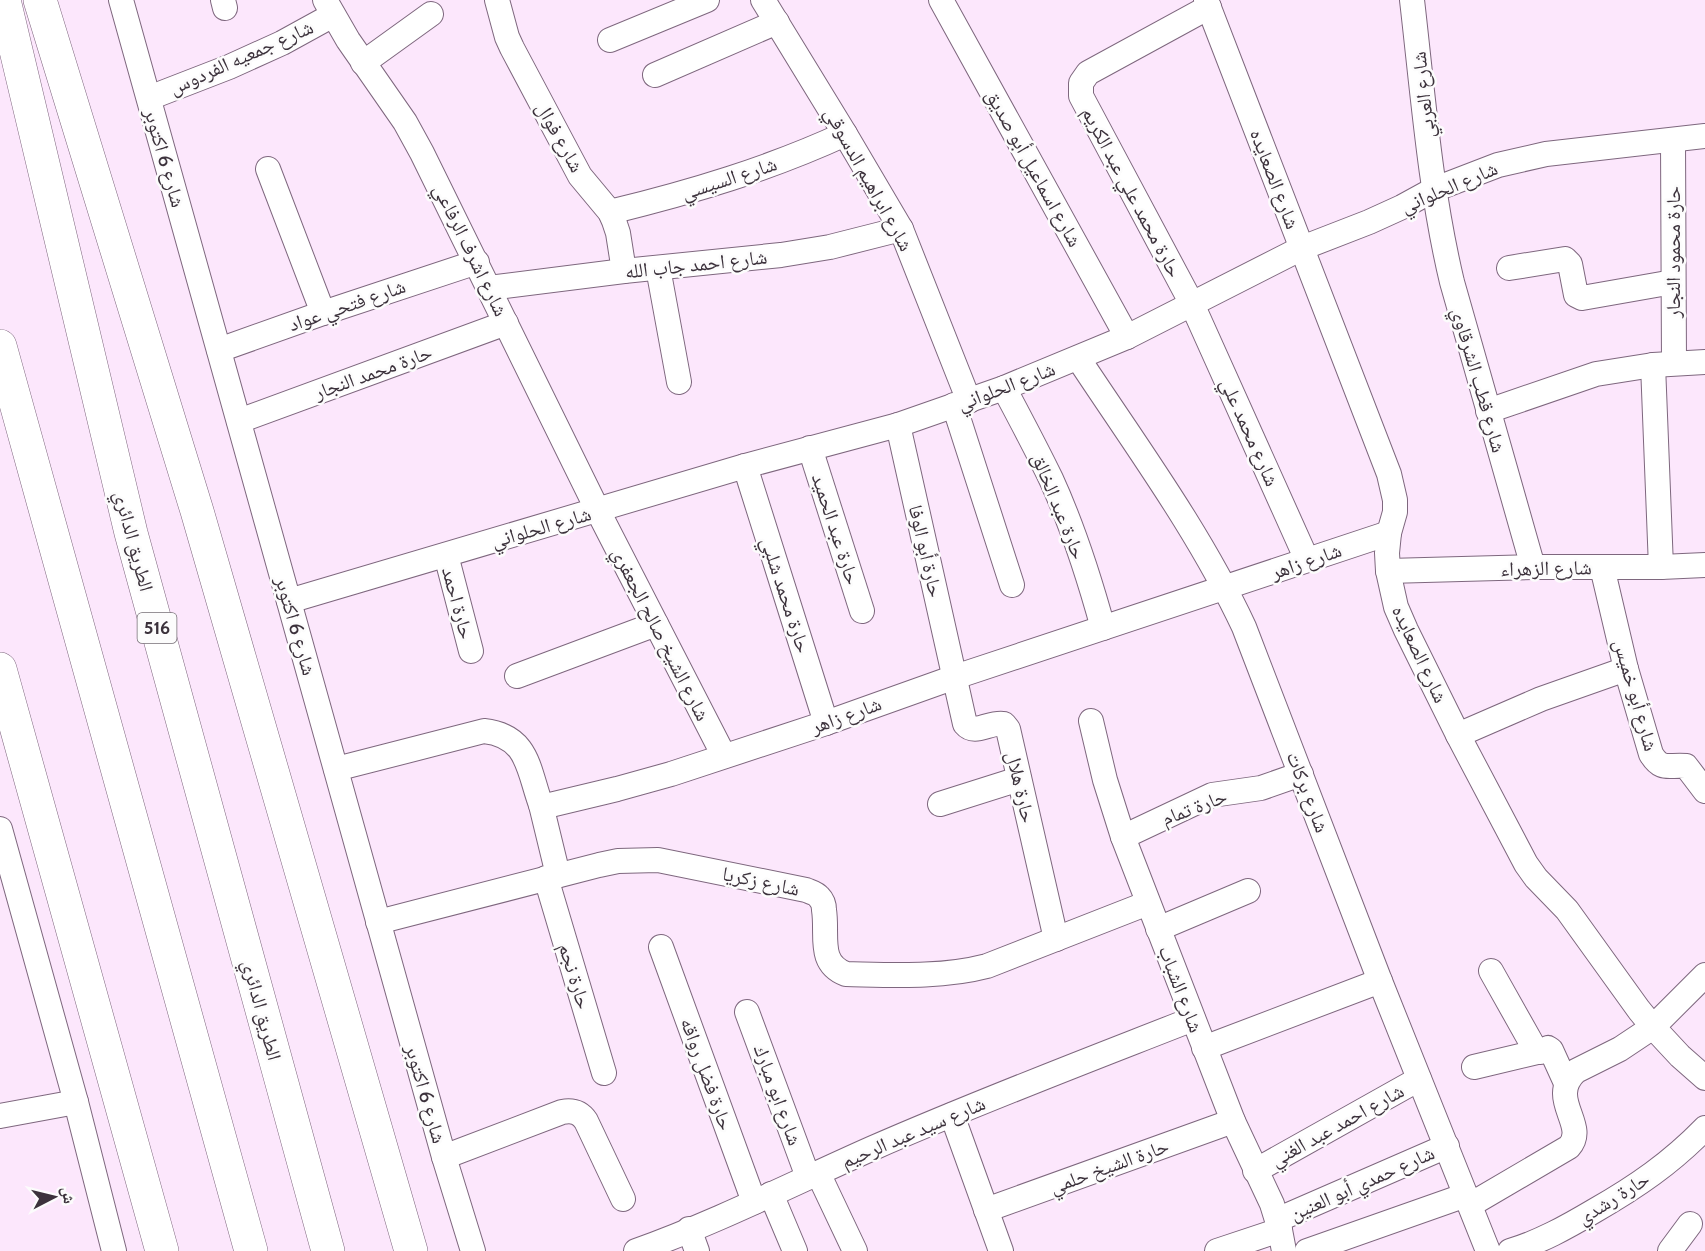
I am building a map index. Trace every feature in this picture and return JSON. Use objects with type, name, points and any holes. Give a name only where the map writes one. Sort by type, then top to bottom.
[{"type":"highway","name":"الطريق الدائري","points":[[4,0],[131,533],[328,1251]]},
{"type":"highway","points":[[40,0],[197,511],[411,1251]]},
{"type":"highway","points":[[0,346],[250,1251]]},
{"type":"highway","points":[[0,669],[162,1251]]},
{"type":"street","name":"شارع 6 اكتوبر","points":[[121,0],[444,1157],[473,1251]]},
{"type":"street","name":"شارع فوال","points":[[497,0],[512,48],[580,176],[610,212],[618,233],[624,271]]},
{"type":"street","points":[[610,40],[706,0]]},
{"type":"street","name":"شارع ابراهيم الدسوقي","points":[[763,0],[901,229],[962,403],[1012,585]]},
{"type":"street","name":"شارع اسماعيل أبو صديق","points":[[941,0],[1127,337]]},
{"type":"street","name":"شارع العربي","points":[[1412,0],[1433,190]]},
{"type":"street","name":"شارع الصعايده","points":[[1208,3],[1389,474],[1395,500],[1395,512],[1389,533],[1387,553],[1388,571],[1396,607],[1458,735],[1526,864],[1536,878],[1567,910],[1653,1027],[1705,1078]]},
{"type":"street","name":"حارة محمد علي عبد الكريم","points":[[1192,304],[1085,102],[1081,89],[1084,77],[1088,73],[1208,3]]},
{"type":"street","name":"شارع جمعيه الفردوس","points":[[149,98],[229,67],[282,43],[329,8]]},
{"type":"street","name":"شارع اشرف الرفاعي","points":[[329,8],[363,63],[405,122],[439,185],[598,511]]},
{"type":"street","points":[[363,63],[431,14]]},
{"type":"street","points":[[655,75],[777,22]]},
{"type":"street","name":"شارع السيسي","points":[[610,212],[708,187],[803,153],[845,134]]},
{"type":"street","name":"شارع الحلواني","points":[[289,601],[745,466],[898,425],[1004,388],[1127,337],[1302,248],[1369,222],[1433,190],[1498,165],[1546,154],[1705,136]]},
{"type":"street","name":"حارة محمود النجار","points":[[1661,567],[1663,364],[1673,282],[1673,140]]},
{"type":"street","points":[[268,169],[323,313]]},
{"type":"street","name":"شارع قطب الشرقاوي","points":[[1433,190],[1442,243],[1452,282],[1533,567]]},
{"type":"street","name":"شارع احمد جاب الله","points":[[489,288],[781,255],[864,239],[901,229]]},
{"type":"street","points":[[1509,268],[1565,259],[1570,264],[1576,295],[1582,298],[1673,282]]},
{"type":"street","name":"شارع فتحي عواد","points":[[219,350],[477,262]]},
{"type":"street","points":[[658,268],[679,382]]},
{"type":"street","name":"شارع محمد علي","points":[[1192,304],[1307,560]]},
{"type":"street","name":"حارة محمد النجار","points":[[239,422],[506,323]]},
{"type":"street","name":"شارع بركات","points":[[1077,358],[1197,538],[1226,588],[1244,627],[1380,981],[1488,1251]]},
{"type":"street","points":[[1488,411],[1596,374],[1663,364],[1705,362]]},
{"type":"street","name":"حارة عبد الخالق","points":[[1004,388],[1052,481],[1078,549],[1103,628]]},
{"type":"street","name":"حارة أبو الوفا","points":[[898,425],[955,677]]},
{"type":"street","name":"حارة عبد الحميد","points":[[810,448],[862,611]]},
{"type":"street","name":"حارة محمد شلبي","points":[[745,466],[826,723]]},
{"type":"street","name":"شارع الشيخ صالح الجعفري","points":[[598,511],[724,756]]},
{"type":"street","name":"شارع زاهر","points":[[541,805],[546,806],[617,789],[724,756],[1389,533]]},
{"type":"street","name":"حارة احمد","points":[[446,555],[471,651]]},
{"type":"street","name":"شارع الزهراء","points":[[1388,571],[1533,567],[1661,567],[1705,564]]},
{"type":"street","name":"شارع أبو خميس","points":[[1602,567],[1626,669],[1648,747],[1656,761],[1663,766],[1686,766],[1702,781]]},
{"type":"street","points":[[517,676],[656,624]]},
{"type":"street","points":[[1458,735],[1541,699],[1626,669]]},
{"type":"street","name":"حارة هلال","points":[[955,677],[967,726],[973,730],[997,722],[1004,724],[1010,735],[1056,939]]},
{"type":"street","name":"شارع الشباب","points":[[1091,721],[1105,780],[1123,837],[1233,1121],[1265,1188],[1280,1234]]},
{"type":"street","points":[[336,769],[484,731],[495,732],[505,735],[522,752],[541,805]]},
{"type":"street","name":"حارة تمام","points":[[1123,837],[1212,795],[1261,788],[1301,774]]},
{"type":"street","points":[[940,804],[1019,778]]},
{"type":"street","name":"حارة نجم","points":[[541,805],[552,876],[604,1073]]},
{"type":"street","points":[[0,829],[76,1102],[114,1251]]},
{"type":"street","name":"شارع زكريا","points":[[378,922],[618,861],[658,860],[806,890],[818,895],[823,902],[825,914],[826,953],[830,964],[836,970],[846,974],[919,975],[965,972],[987,966],[1148,903]]},
{"type":"street","points":[[1158,929],[1248,891]]},
{"type":"street","name":"حارة فضل رواقه","points":[[661,947],[762,1198],[795,1251]]},
{"type":"street","points":[[1491,970],[1537,1052]]},
{"type":"street","points":[[1307,1251],[1468,1200],[1565,1150],[1573,1143],[1575,1134],[1565,1098],[1566,1083],[1576,1071],[1620,1048],[1653,1027],[1705,975]]},
{"type":"street","points":[[1204,1048],[1380,981]]},
{"type":"street","name":"شارع ابو مبارك","points":[[747,1012],[813,1175],[855,1251]]},
{"type":"street","name":"شارع سيد عبد الرحيم","points":[[636,1251],[693,1240],[762,1198],[874,1147],[1193,1019]]},
{"type":"street","points":[[1474,1067],[1548,1048],[1566,1083]]},
{"type":"street","name":"شارع احمد عبد الغني","points":[[1255,1171],[1419,1079]]},
{"type":"street","points":[[0,1116],[76,1102]]},
{"type":"street","points":[[444,1157],[562,1112],[573,1111],[579,1113],[586,1121],[623,1199]]},
{"type":"street","points":[[952,1115],[1001,1251]]},
{"type":"street","name":"حارة الشيخ حلمي","points":[[986,1210],[1233,1121]]},
{"type":"street","name":"حارة رشدي","points":[[1510,1251],[1545,1238],[1618,1197],[1654,1174],[1705,1128]]},
{"type":"street","name":"شارع حمدي أبو العنين","points":[[1217,1251],[1280,1234],[1446,1146]]},
{"type":"street","points":[[1671,1251],[1690,1224]]}]
